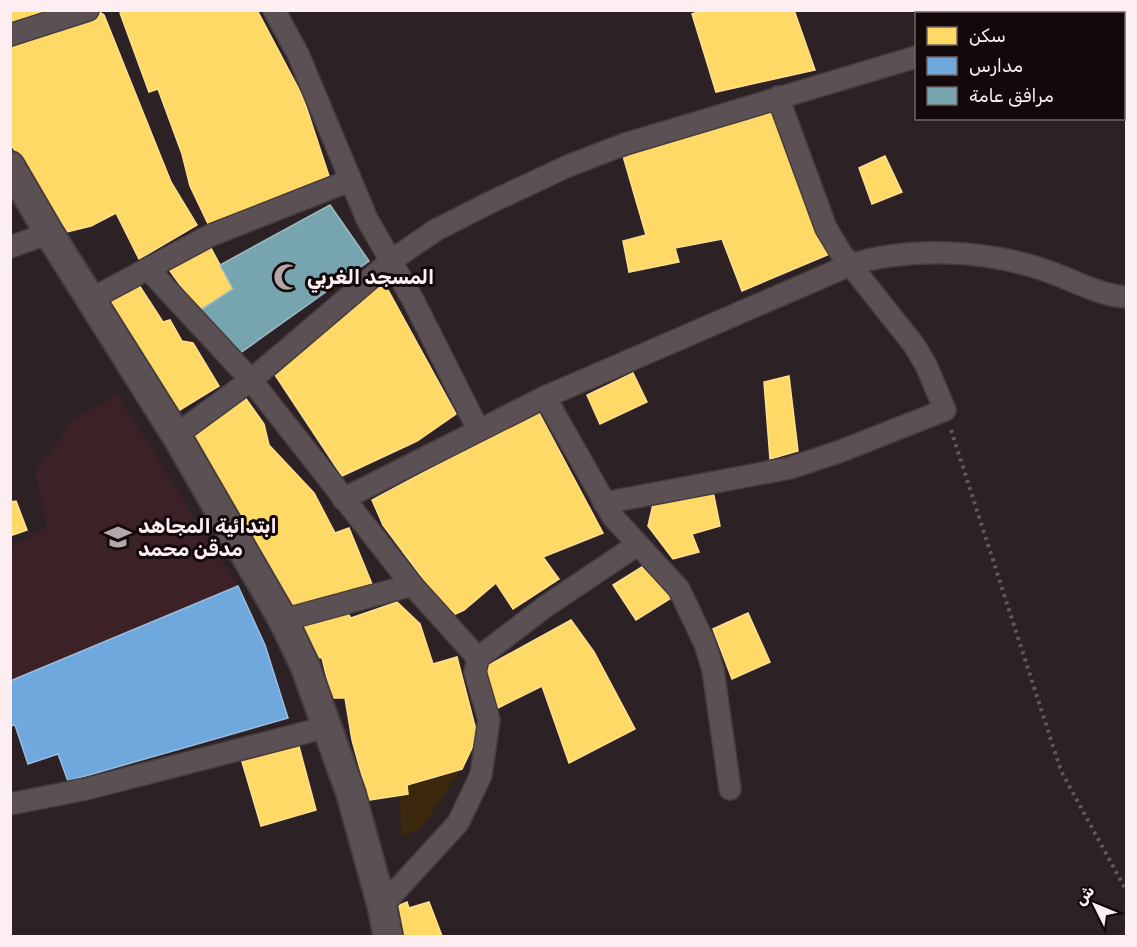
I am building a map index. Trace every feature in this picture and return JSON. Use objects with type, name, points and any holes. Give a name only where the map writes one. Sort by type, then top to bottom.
[{"type":"main road","points":[[10,166],[49,233],[93,298],[176,435],[283,620],[305,666],[351,794],[388,936]]},
{"type":"street","points":[[10,35],[88,10]]},
{"type":"street","points":[[274,10],[298,54],[349,181],[367,219],[392,260],[478,429]]},
{"type":"street","points":[[176,435],[251,380],[392,260],[436,230],[568,166],[625,144],[915,57]]},
{"type":"street","points":[[604,503],[790,468],[841,452],[945,411],[926,365],[914,345],[833,241],[820,215],[778,97]]},
{"type":"street","points":[[93,298],[209,236],[349,181]]},
{"type":"street","points":[[10,247],[49,233]]},
{"type":"street","points":[[343,499],[545,397],[850,265],[888,254],[943,253],[1012,261],[1045,270],[1106,294],[1126,297]]},
{"type":"street","points":[[148,269],[251,380],[412,585],[478,658]]},
{"type":"street","points":[[545,397],[604,503],[625,533],[653,559],[679,590],[705,644],[718,695],[730,789]]},
{"type":"street","points":[[382,906],[458,823],[481,775],[489,720],[474,672],[478,658],[546,606],[638,545]]},
{"type":"street","points":[[283,620],[412,585]]},
{"type":"street","points":[[10,804],[97,786],[327,727]]},
{"type":"path","points":[[945,411],[1061,771],[1126,890]]},
{"type":"shaded area","name":"ابتدائية المجاهد مدقن محمد","points":[[117,394],[238,586],[11,681],[11,547],[47,527],[35,473],[71,422]]},
{"type":"shaded area","points":[[462,769],[420,829],[401,836],[400,795],[408,794],[407,785]]},
{"type":"building: سكن","points":[[10,10],[66,10],[10,28]]},
{"type":"building: سكن","points":[[96,10],[104,15],[171,182],[197,225],[139,259],[116,213],[91,226],[67,232],[10,143],[10,40]]},
{"type":"building: سكن","points":[[127,10],[257,10],[303,97],[329,176],[210,228],[190,186],[182,154],[158,89],[149,92],[120,13]]},
{"type":"building: سكن","points":[[703,10],[794,10],[815,70],[716,92],[692,14]]},
{"type":"building: سكن","points":[[1126,20],[1126,61],[1125,58]]},
{"type":"building: سكن","points":[[773,110],[832,253],[742,291],[722,239],[675,248],[679,262],[629,272],[623,241],[646,235],[623,156],[679,134]]},
{"type":"building: سكن","points":[[885,156],[902,192],[872,204],[859,168]]},
{"type":"building: سكن","points":[[206,239],[233,289],[199,311],[165,264]]},
{"type":"building: سكن","points":[[135,279],[163,322],[170,320],[182,341],[193,343],[219,386],[175,413],[106,298]]},
{"type":"building: سكن","points":[[382,279],[456,414],[417,441],[342,476],[273,372]]},
{"type":"building: سكن","points":[[633,373],[647,402],[600,424],[587,395]]},
{"type":"building: سكن","points":[[789,376],[798,451],[770,459],[764,382]]},
{"type":"building: سكن","points":[[244,396],[264,424],[269,445],[314,493],[335,533],[349,528],[372,584],[349,594],[282,608],[187,435]]},
{"type":"building: سكن","points":[[538,411],[603,533],[543,557],[559,579],[513,609],[496,583],[464,610],[451,616],[383,525],[372,500]]},
{"type":"building: سكن","points":[[713,491],[720,526],[692,534],[699,552],[673,559],[648,526],[654,500]]},
{"type":"building: سكن","points":[[16,501],[27,530],[10,536],[10,502]]},
{"type":"building: سكن","points":[[653,560],[676,595],[636,620],[613,585]]},
{"type":"building: سكن","points":[[397,602],[420,624],[433,664],[457,657],[476,730],[472,748],[462,769],[407,785],[408,794],[364,801],[362,776],[352,740],[345,698],[332,698],[322,658],[313,657],[302,621],[346,611],[351,618]]},
{"type":"building: سكن","points":[[748,613],[770,662],[732,679],[713,629]]},
{"type":"building: سكن","points":[[571,620],[594,652],[635,729],[569,763],[542,686],[496,709],[478,671]]},
{"type":"building: سكن","points":[[297,739],[316,810],[261,826],[240,755]]},
{"type":"building: سكن","points":[[407,902],[409,908],[429,902],[442,936],[403,936],[393,908]]},
{"type":"building: مدارس","points":[[238,586],[265,645],[288,718],[68,781],[58,754],[28,764],[15,725],[10,726],[10,681]]},
{"type":"building: مرافق عامة","name":"المسجد الغربي","points":[[330,205],[369,261],[236,356],[199,311],[233,289],[220,265]]},
{"type":"place","name":"المسجد الغربي","points":[[287,277]]},
{"type":"place","name":"ابتدائية المجاهد مدقن محمد","points":[[118,537]]}]
